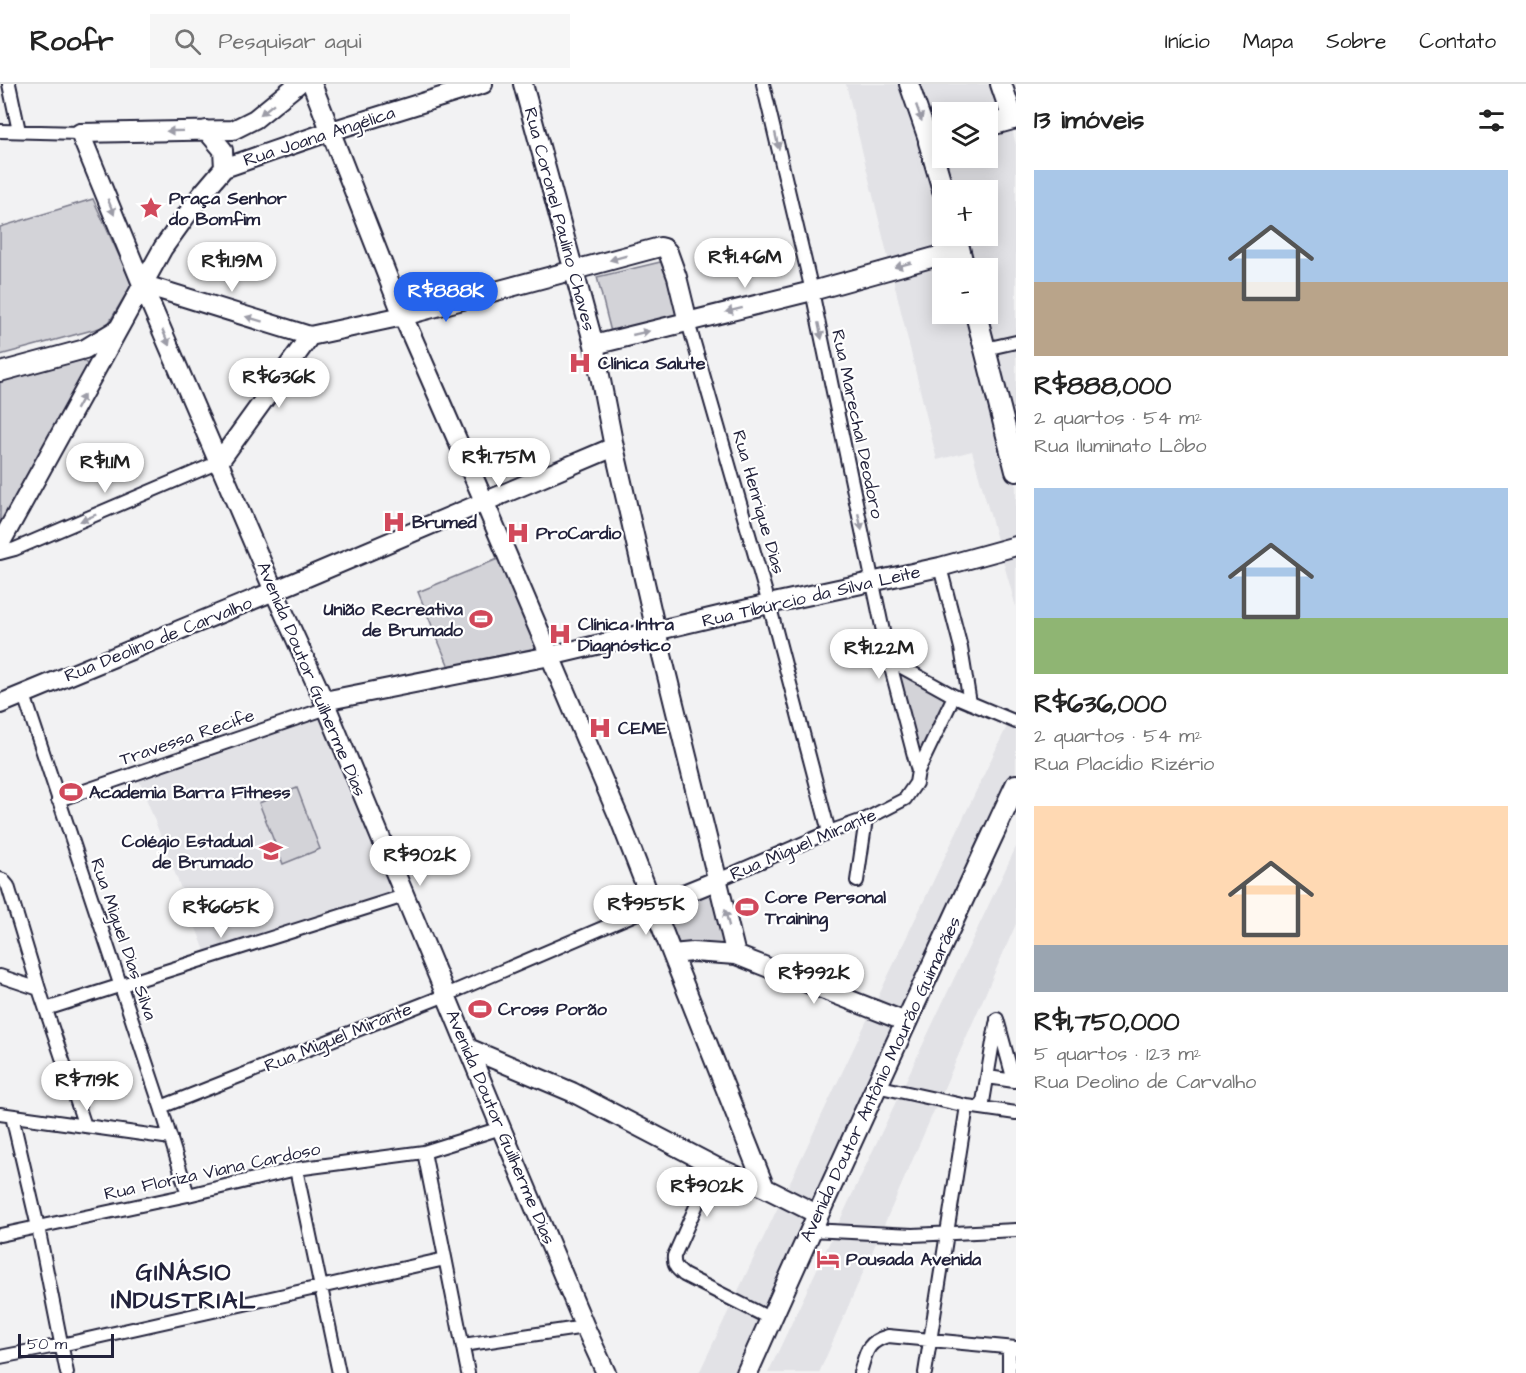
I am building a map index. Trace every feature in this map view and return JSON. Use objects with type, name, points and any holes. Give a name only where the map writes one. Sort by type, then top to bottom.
[{"type":"main road","points":[[998,123],[1014,118],[1001,84]]},
{"type":"main road","points":[[979,324],[1016,471]]},
{"type":"main road","name":"Avenida Doutor Antônio Mourão Guimarães","points":[[749,1372],[814,1222],[1016,785]]},
{"type":"street","points":[[9,84],[19,131]]},
{"type":"street","points":[[0,131],[80,134],[234,130],[255,119],[298,84]]},
{"type":"street","points":[[312,84],[403,316],[620,820],[765,1188]]},
{"type":"street","name":"Rua Joana Angélica","points":[[224,168],[330,131],[483,84]]},
{"type":"street","name":"Rua Coronel Paulino Chaves","points":[[523,84],[594,345],[614,447],[656,631],[736,955]]},
{"type":"street","name":"Rua Marechal Deodoro","points":[[764,84],[812,291],[872,581],[918,771]]},
{"type":"street","points":[[909,84],[932,132]]},
{"type":"street","points":[[0,544],[96,372],[142,284],[201,195],[224,168],[223,150],[206,130]]},
{"type":"street","points":[[99,178],[98,155],[105,143],[122,132]]},
{"type":"street","points":[[80,134],[142,284]]},
{"type":"street","points":[[126,243],[135,251],[148,254],[164,248]]},
{"type":"street","points":[[142,284],[310,336],[403,316],[660,247],[668,252],[688,322]]},
{"type":"street","points":[[594,345],[812,291],[960,251]]},
{"type":"street","name":"Avenida Doutor Guilherme Dias","points":[[142,284],[325,705],[606,1373]]},
{"type":"street","name":"Rua Henrique Dias","points":[[688,322],[770,604],[829,832]]},
{"type":"street","points":[[0,372],[85,349],[119,328]]},
{"type":"street","points":[[0,553],[15,549],[219,462],[310,336]]},
{"type":"street","points":[[985,349],[1016,342]]},
{"type":"street","points":[[85,349],[96,372]]},
{"type":"street","name":"Rua Deolino de Carvalho","points":[[0,704],[614,447]]},
{"type":"street","name":"Rua Tibúrcio da Silva Leite","points":[[325,705],[939,567],[1016,546]]},
{"type":"street","points":[[939,567],[961,648],[970,703]]},
{"type":"street","points":[[890,660],[954,696],[1016,722]]},
{"type":"street","name":"Rua Miguel Dias Silva","points":[[24,695],[188,1195]]},
{"type":"street","name":"Rua Miguel Mirante","points":[[161,1107],[446,995],[829,832],[866,819],[905,799],[916,783],[918,771],[954,696]]},
{"type":"street","name":"Travessa Recife","points":[[58,800],[325,705]]},
{"type":"street","points":[[857,881],[866,819]]},
{"type":"street","points":[[0,879],[8,886],[39,989],[85,1126]]},
{"type":"street","points":[[46,1009],[404,896]]},
{"type":"street","points":[[672,954],[693,952],[736,955],[906,1022]]},
{"type":"street","points":[[0,976],[39,989]]},
{"type":"street","points":[[468,1047],[572,1092],[714,1166],[765,1188],[814,1222],[913,1235],[1016,1230]]},
{"type":"street","points":[[982,1108],[988,1077]]},
{"type":"street","points":[[876,1086],[967,1106],[1016,1113]]},
{"type":"street","points":[[926,1373],[967,1106]]},
{"type":"street","points":[[67,1373],[38,1227],[6,1115],[171,1138]]},
{"type":"street","name":"Rua Floriza Viana Cardoso","points":[[0,1235],[188,1195],[296,1169],[424,1152],[501,1128]]},
{"type":"street","points":[[424,1152],[468,1373]]},
{"type":"street","points":[[714,1166],[674,1256],[674,1264],[676,1269],[684,1275],[771,1319]]},
{"type":"street","points":[[296,1169],[339,1373]]},
{"type":"street","points":[[0,1357],[445,1258]]},
{"type":"street","points":[[463,1345],[585,1327]]},
{"type":"street","points":[[860,1373],[867,1349],[877,1339],[888,1336],[1012,1348],[1009,1373]]},
{"type":"shaded area","points":[[846,84],[998,84],[1008,113],[1016,145],[1016,607],[972,451],[937,460]]},
{"type":"shaded area","points":[[93,199],[132,284],[107,326],[0,355],[0,227]]},
{"type":"shaded area","points":[[669,260],[682,315],[611,332],[597,277]]},
{"type":"shaded area","points":[[77,357],[90,367],[0,536],[0,382]]},
{"type":"shaded area","name":"União Recreativa de Brumado","points":[[505,556],[545,646],[449,667],[418,592]]},
{"type":"shaded area","points":[[897,671],[949,696],[919,760]]},
{"type":"shaded area","name":"Colégio Estadual de Brumado","points":[[318,715],[394,896],[207,956],[139,780]]},
{"type":"shaded area","points":[[1008,724],[1016,728],[1016,790],[744,1373],[699,1373]]},
{"type":"shaded area","points":[[297,788],[320,849],[283,864],[259,803]]},
{"type":"shaded area","points":[[1016,847],[1016,924],[819,1373],[768,1373]]},
{"type":"shaded area","points":[[712,892],[728,946],[679,943],[665,912]]},
{"type":"place","name":"Praça Senhor do Bomfim","points":[[151,208]]},
{"type":"place","name":"Clínica Salute","points":[[580,363]]},
{"type":"place","name":"Brumed","points":[[394,522]]},
{"type":"place","name":"ProCardio","points":[[518,533]]},
{"type":"place","name":"União Recreativa de Brumado","points":[[481,619]]},
{"type":"place","name":"Clínica Intra Diagnóstico","points":[[560,634]]},
{"type":"place","name":"CEME","points":[[600,728]]},
{"type":"place","name":"Academia Barra Fitness","points":[[71,792]]},
{"type":"place","name":"Colégio Estadual de Brumado","points":[[271,851]]},
{"type":"place","name":"Core Personal Training","points":[[747,907]]},
{"type":"place","name":"Cross Porão","points":[[480,1009]]},
{"type":"place","name":"Pousada Avenida","points":[[828,1259]]},
{"type":"district","name":"GINÁSIO INDUSTRIAL","points":[[184,1286]]}]
